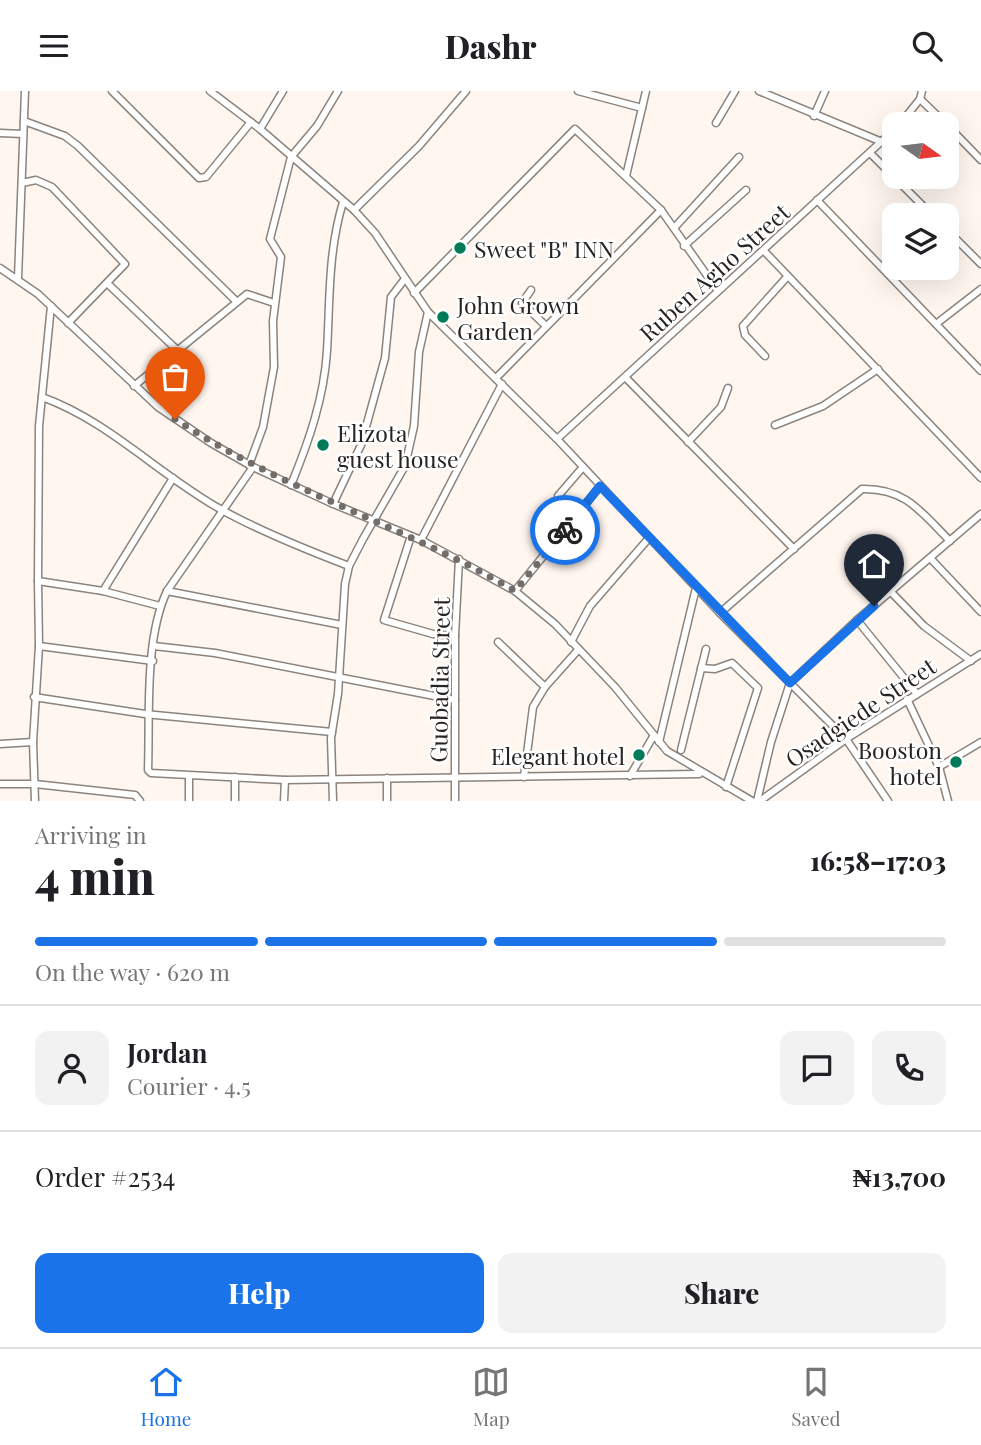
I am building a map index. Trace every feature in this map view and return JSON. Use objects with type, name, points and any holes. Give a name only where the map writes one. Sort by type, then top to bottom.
[{"type":"street","points":[[18,278],[25,91]]},
{"type":"street","points":[[112,91],[199,179],[206,177],[251,122]]},
{"type":"street","points":[[209,91],[218,94],[354,211],[375,233],[404,280],[428,312],[557,439],[720,613],[846,739],[887,801]]},
{"type":"street","points":[[260,129],[283,91]]},
{"type":"street","points":[[338,91],[317,126],[291,157],[270,239],[281,257],[274,303],[274,367],[263,427],[251,466],[167,591],[160,606],[154,646],[148,770],[159,776],[285,779],[701,773]]},
{"type":"street","points":[[354,211],[419,146],[466,91]]},
{"type":"street","points":[[578,91],[642,108]]},
{"type":"street","points":[[626,176],[646,91]]},
{"type":"street","points":[[716,123],[735,91]]},
{"type":"street","points":[[759,91],[882,142]]},
{"type":"street","points":[[814,116],[825,91]]},
{"type":"street","points":[[909,112],[921,95],[935,112]]},
{"type":"street","points":[[24,121],[65,136],[78,146],[236,301]]},
{"type":"street","points":[[414,293],[573,130],[579,130],[661,210],[718,291]]},
{"type":"street","points":[[0,134],[23,134]]},
{"type":"street","points":[[959,138],[981,160]]},
{"type":"street","name":"Ruben Agho Street","points":[[557,439],[718,291],[765,252],[817,200],[872,154],[882,142]]},
{"type":"street","points":[[872,154],[920,203]]},
{"type":"street","points":[[675,227],[739,157]]},
{"type":"street","points":[[22,183],[36,180],[52,187],[122,260],[123,267],[68,323]]},
{"type":"street","points":[[684,246],[746,190]]},
{"type":"street","points":[[817,200],[981,370]]},
{"type":"street","points":[[291,485],[312,432],[322,390],[327,352],[329,270],[343,202]]},
{"type":"street","points":[[496,378],[661,210]]},
{"type":"street","points":[[959,241],[980,261]]},
{"type":"street","points":[[765,252],[981,478]]},
{"type":"street","points":[[0,268],[18,278],[51,306],[134,386],[173,418],[251,466],[333,504],[421,540],[515,591],[615,687],[659,742],[676,758],[726,787],[757,801],[768,752],[790,683],[857,620],[981,514]]},
{"type":"street","points":[[765,356],[745,335],[743,326],[787,277]]},
{"type":"street","points":[[333,504],[361,445],[385,358],[391,297],[404,280]]},
{"type":"street","points":[[107,283],[176,349]]},
{"type":"street","points":[[936,324],[981,289]]},
{"type":"street","points":[[531,290],[522,303],[546,326]]},
{"type":"street","points":[[134,386],[236,301],[251,294],[274,303]]},
{"type":"street","points":[[35,801],[34,697],[39,646],[36,549],[42,397],[51,306]]},
{"type":"street","points":[[333,801],[332,732],[349,566],[401,475],[410,450],[417,401],[419,352],[428,312]]},
{"type":"street","points":[[775,425],[823,406],[878,369]]},
{"type":"street","points":[[625,377],[794,549]]},
{"type":"street","points":[[421,540],[502,384]]},
{"type":"street","points":[[688,442],[721,407],[727,388]]},
{"type":"street","points":[[42,397],[74,408],[223,511],[349,566]]},
{"type":"street","points":[[558,496],[583,467]]},
{"type":"street","points":[[103,591],[173,478]]},
{"type":"street","points":[[515,591],[600,486]]},
{"type":"street","points":[[720,613],[862,489],[892,491],[905,497],[950,541]]},
{"type":"street","points":[[411,536],[384,620],[433,634],[455,636]]},
{"type":"street","points":[[571,642],[590,605],[649,538]]},
{"type":"street","name":"Guobadia Street","points":[[454,801],[455,636],[459,559]]},
{"type":"street","points":[[931,559],[981,612]]},
{"type":"street","points":[[38,581],[103,591],[160,606]]},
{"type":"street","points":[[659,742],[696,588]]},
{"type":"street","points":[[167,591],[342,625]]},
{"type":"street","points":[[891,592],[924,626],[971,661]]},
{"type":"street","points":[[857,620],[917,694]]},
{"type":"street","points":[[498,642],[545,687]]},
{"type":"street","points":[[39,646],[153,661]]},
{"type":"street","points":[[154,646],[215,653],[455,700]]},
{"type":"street","points":[[681,750],[706,649]]},
{"type":"street","points":[[524,777],[530,713],[545,687],[578,650]]},
{"type":"street","name":"Osadgiede Street","points":[[757,801],[907,699],[981,655]]},
{"type":"street","points":[[701,668],[715,669],[732,663],[758,688],[726,787]]},
{"type":"street","points":[[34,697],[150,715],[332,732]]},
{"type":"street","points":[[907,699],[939,767],[948,801]]},
{"type":"street","points":[[630,776],[654,735]]},
{"type":"street","points":[[0,744],[33,742]]},
{"type":"street","points":[[939,767],[981,742]]},
{"type":"street","points":[[189,776],[189,801]]},
{"type":"street","points":[[235,801],[236,777]]},
{"type":"street","points":[[387,778],[387,801]]},
{"type":"street","points":[[284,801],[285,779]]},
{"type":"street","points":[[0,784],[35,784],[135,795],[140,801]]},
{"type":"way so far","points":[[175,419],[253,467],[421,540],[515,591],[565,530]]},
{"type":"place","name":"Sweet \"B\" INN","points":[[460,248]]},
{"type":"place","name":"John Grown Garden","points":[[443,317]]},
{"type":"place","name":"Elizota guest house","points":[[323,445]]},
{"type":"place","name":"Elegant hotel","points":[[639,755]]},
{"type":"place","name":"Booston hotel","points":[[956,762]]},
{"type":"route","points":[[565,530],[600,486],[790,683],[874,606]]}]
